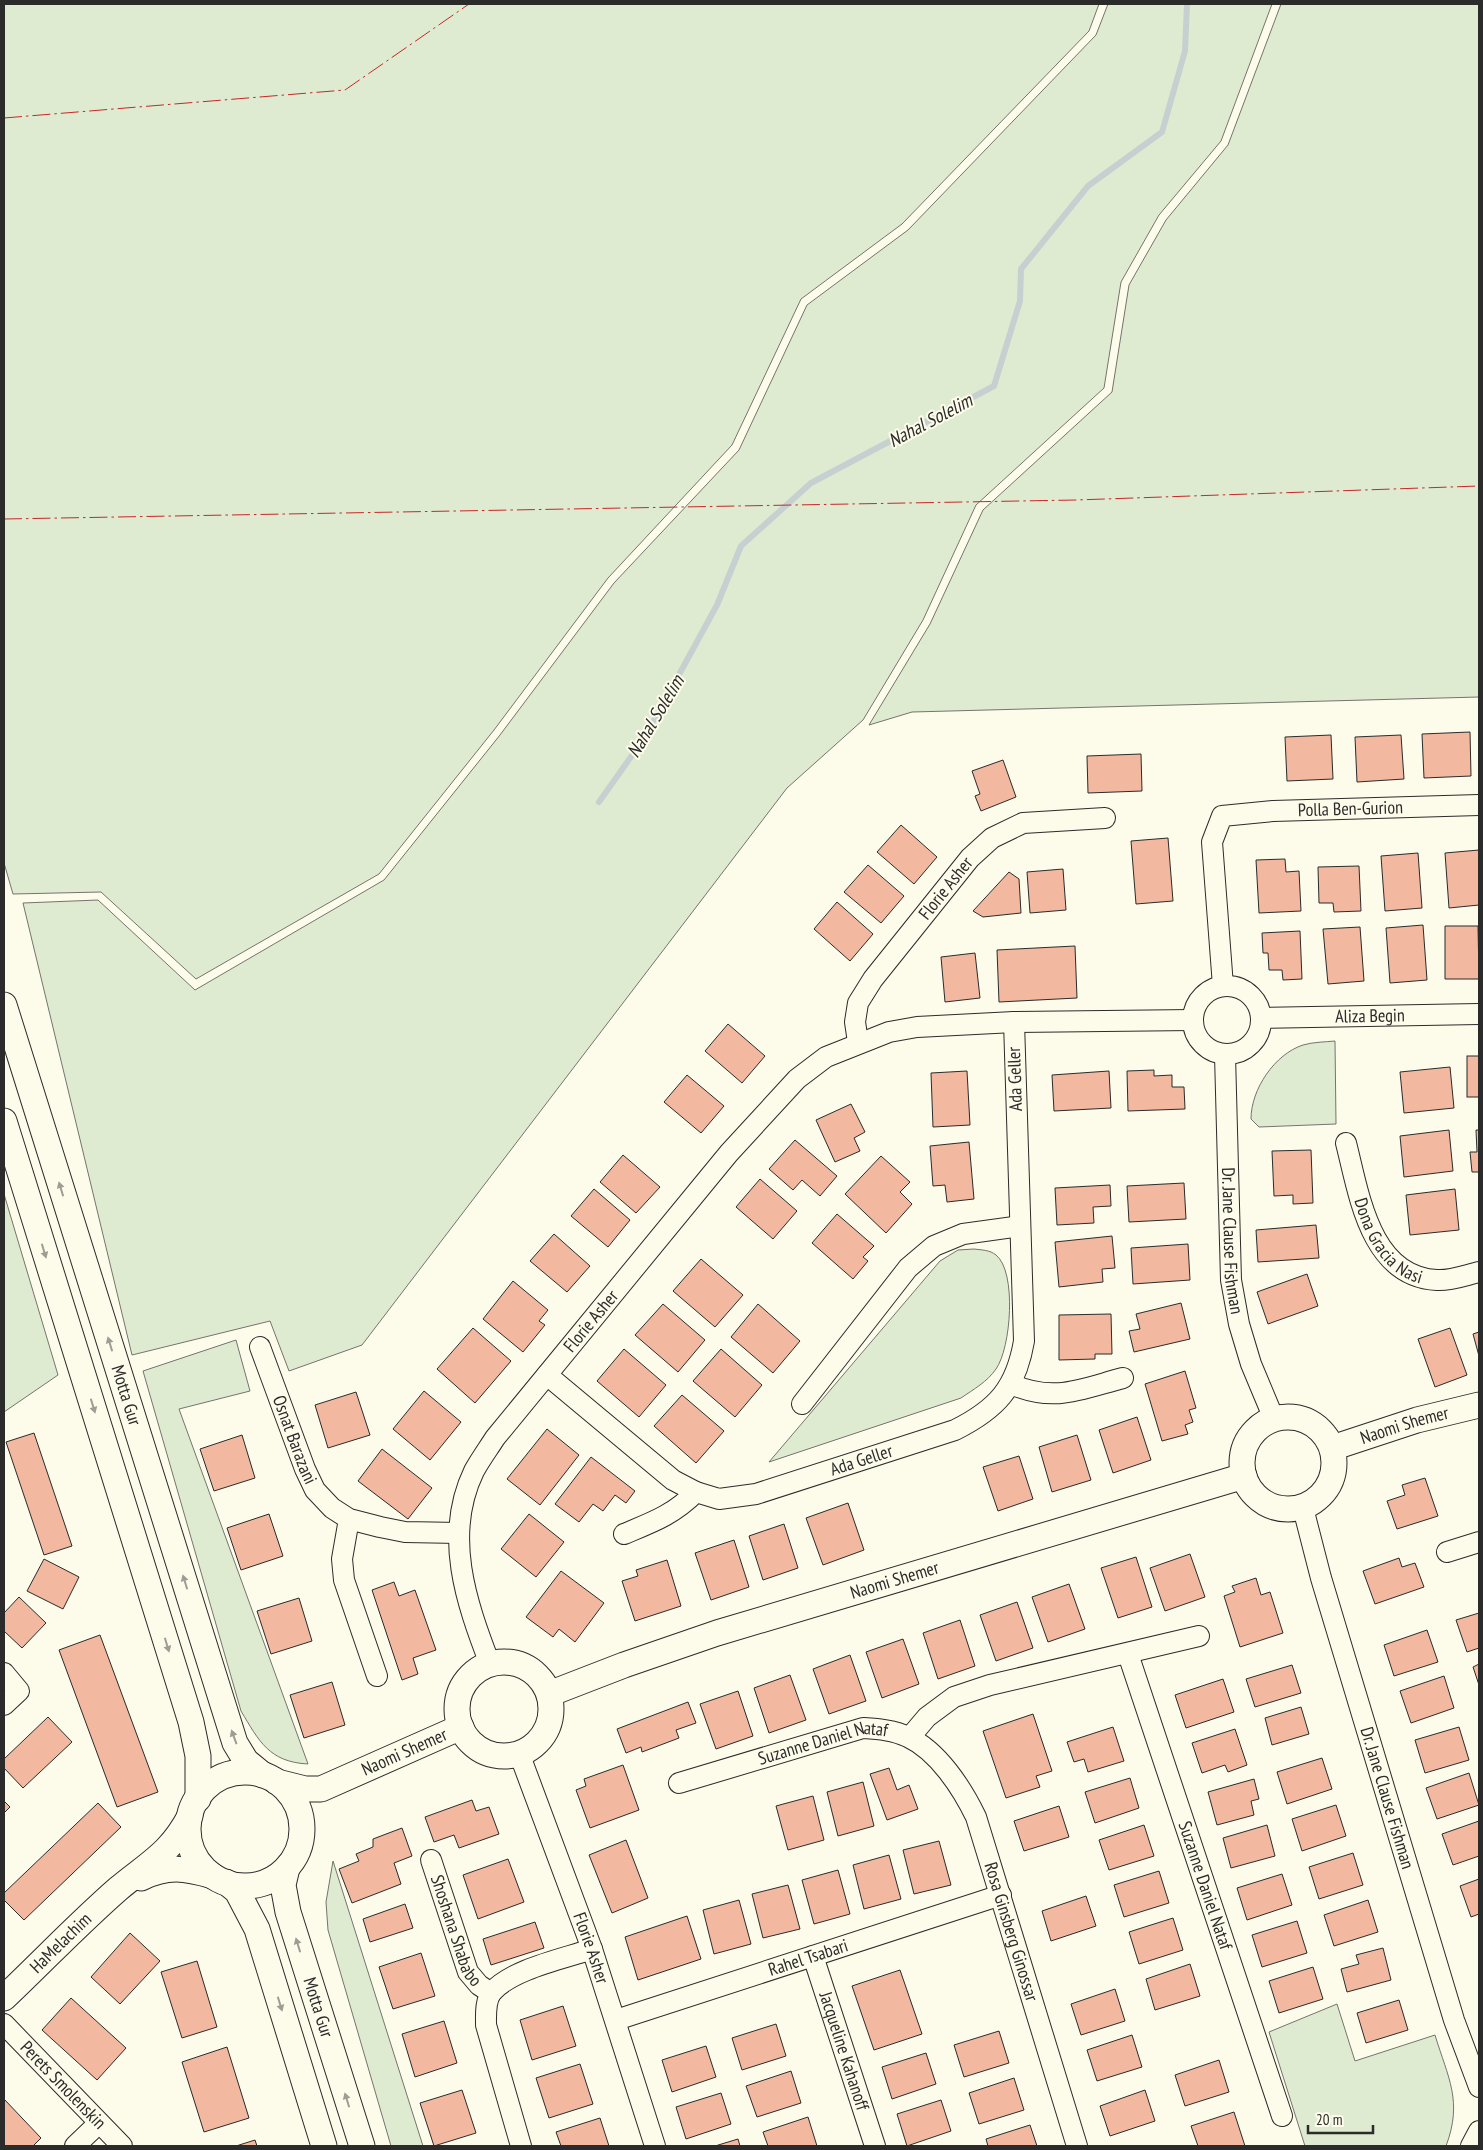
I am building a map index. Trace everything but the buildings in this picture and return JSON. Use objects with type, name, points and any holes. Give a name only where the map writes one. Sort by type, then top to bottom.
[{"type":"street","name":"Polla Ben-Gurion","points":[[1223,986],[1212,842],[1222,816],[1272,811],[1479,805]]},
{"type":"street","name":"Florie Asher","points":[[858,1042],[855,1022],[858,1002],[873,979],[970,858],[985,844],[992,838],[1023,823],[1105,818]]},
{"type":"street","points":[[1223,986],[1245,990],[1254,998],[1261,1018],[1258,1035],[1248,1048],[1237,1054],[1225,1055],[1211,1051],[1202,1045],[1195,1035],[1193,1020],[1196,1003],[1204,994],[1223,986]]},
{"type":"street","name":"Motta Gur","points":[[4,1005],[235,1743],[246,1761],[270,1779]]},
{"type":"street","name":"Aliza Begin","points":[[1261,1018],[1479,1014]]},
{"type":"street","name":"Florie Asher","points":[[490,1664],[467,1602],[460,1575],[458,1532],[464,1500],[474,1471],[494,1438],[763,1113],[797,1079],[826,1057],[858,1042],[889,1032],[917,1027],[1014,1022],[1193,1020]]},
{"type":"street","name":"Ada Geller","points":[[546,1376],[673,1480],[696,1492],[719,1499],[756,1494],[955,1430],[979,1418],[996,1405],[1011,1384],[1020,1366],[1024,1341],[1014,1022]]},
{"type":"street","name":"Dr. Jane Clause Fishman","points":[[1225,1055],[1231,1280],[1244,1340],[1274,1419]]},
{"type":"street","name":"Motta Gur","points":[[4,1121],[192,1722],[198,1756],[194,1807]]},
{"type":"street","name":"Dona Gracia Nasi","points":[[1346,1143],[1367,1224],[1388,1256],[1413,1276],[1438,1280],[1479,1272]]},
{"type":"street","points":[[802,1404],[908,1268],[934,1246],[963,1234],[1020,1226]]},
{"type":"street","name":"Osnat Barazani","points":[[260,1347],[305,1469],[315,1490],[332,1508],[349,1519],[405,1532],[458,1532]]},
{"type":"street","points":[[1011,1384],[1042,1394],[1060,1395],[1124,1378]]},
{"type":"street","name":"Naomi Shemer","points":[[1332,1448],[1417,1420],[1479,1405]]},
{"type":"street","points":[[1288,1417],[1302,1419],[1315,1425],[1325,1435],[1332,1448],[1334,1470],[1326,1490],[1316,1501],[1302,1508],[1288,1510],[1260,1501],[1250,1490],[1244,1476],[1242,1462],[1244,1448],[1251,1436],[1261,1426],[1274,1419],[1288,1417]]},
{"type":"street","name":"Naomi Shemer","points":[[549,1694],[624,1665],[717,1633],[1244,1476]]},
{"type":"street","points":[[624,1534],[664,1518],[680,1508],[696,1492]]},
{"type":"street","name":"Dr. Jane Clause Fishman","points":[[1302,1508],[1321,1578],[1449,2001],[1467,2058],[1479,2086]]},
{"type":"street","points":[[349,1519],[342,1559],[344,1580],[377,1676]]},
{"type":"street","points":[[1447,1552],[1479,1542]]},
{"type":"street","name":"Suzanne Daniel Nataf","points":[[679,1783],[862,1728],[887,1730],[910,1737],[927,1717],[954,1697],[990,1685],[1199,1636]]},
{"type":"street","name":"Suzanne Daniel Nataf","points":[[1128,1654],[1282,2116]]},
{"type":"street","points":[[502,1662],[525,1666],[543,1682],[549,1694],[551,1704],[548,1724],[537,1742],[519,1753],[508,1755],[485,1751],[467,1737],[461,1727],[458,1708],[462,1689],[469,1678],[490,1664],[502,1662]]},
{"type":"street","points":[[4,1673],[19,1691],[4,1705]]},
{"type":"street","name":"Naomi Shemer","points":[[270,1779],[305,1789],[322,1789],[461,1727]]},
{"type":"street","name":"Rosa Ginsberg Ginossar","points":[[910,1737],[951,1774],[965,1795],[976,1817],[1077,2146]]},
{"type":"street","name":"Florie Asher","points":[[519,1753],[592,1949],[655,2146]]},
{"type":"street","points":[[244,1772],[270,1779],[290,1794],[298,1809],[302,1834],[297,1852],[287,1868],[274,1878],[258,1884],[242,1886],[219,1879],[199,1862],[191,1845],[188,1826],[194,1807],[210,1785],[226,1776],[244,1772]]},
{"type":"street","name":"Naomi Shemer","points":[[302,1834],[328,1792],[349,1778]]},
{"type":"street","name":"HaMelachim","points":[[4,1998],[119,1889],[164,1854],[179,1837],[194,1807]]},
{"type":"street","name":"Shoshana Shababo","points":[[431,1860],[468,1972],[480,1985],[491,1993]]},
{"type":"street","name":"HaMelachim","points":[[119,1889],[152,1873],[171,1868],[186,1868],[219,1879]]},
{"type":"street","name":"Motta Gur","points":[[287,1868],[283,1885],[288,1912],[362,2146]]},
{"type":"street","name":"Motta Gur","points":[[219,1879],[237,1891],[257,1929],[324,2146]]},
{"type":"street","name":"Rahel Tsabari","points":[[616,2020],[1001,1895]]},
{"type":"street","name":"Shoshana Shababo","points":[[521,2146],[486,2025],[486,2007],[491,1993],[520,1974],[592,1949]]},
{"type":"street","name":"Jacqueline Kahanoff","points":[[813,1956],[875,2146]]},
{"type":"street","name":"Perets Smolenskin","points":[[4,2024],[122,2146]]},
{"type":"street","points":[[75,2146],[99,2123]]},
{"type":"street","points":[[1472,2146],[1479,2131]]},
{"type":"green space","points":[[4,4],[1099,4],[1089,31],[902,224],[801,299],[732,445],[608,578],[494,730],[379,874],[196,979],[101,892],[13,894],[4,863]]},
{"type":"green space","points":[[1108,4],[1272,4],[1221,141],[1159,215],[1121,282],[1104,388],[976,505],[923,620],[863,720],[787,788],[362,1345],[289,1371],[270,1321],[132,1355],[23,903],[98,900],[195,990],[384,880],[500,735],[614,583],[739,450],[807,305],[908,230],[1096,35]]},
{"type":"green space","points":[[1281,4],[1479,4],[1479,697],[912,712],[869,725],[930,624],[983,510],[1112,392],[1129,285],[1166,220],[1228,145]]},
{"type":"green space","points":[[1335,1041],[1336,1124],[1259,1127],[1251,1119],[1252,1108],[1260,1085],[1274,1064],[1283,1056],[1303,1045]]},
{"type":"green space","points":[[4,1194],[58,1375],[4,1412]]},
{"type":"green space","points":[[974,1249],[989,1251],[996,1255],[1003,1264],[1009,1293],[1010,1310],[1005,1345],[1001,1359],[989,1378],[961,1398],[769,1462],[940,1261],[958,1250]]},
{"type":"green space","points":[[236,1340],[250,1391],[179,1409],[308,1764],[284,1759],[274,1754],[260,1740],[241,1711],[143,1371]]},
{"type":"green space","points":[[333,1861],[423,2146],[391,2146],[328,1930],[326,1902]]},
{"type":"green space","points":[[1337,2004],[1355,2061],[1435,2035],[1452,2090],[1453,2116],[1446,2146],[1305,2146],[1269,2032]]},
{"type":"waterway","name":"Nahal Solelim","points":[[599,802],[645,737],[717,605],[741,546],[811,483],[994,386],[1020,301],[1021,269],[1088,186],[1162,132],[1185,51],[1187,4]]},
{"type":"power","points":[[4,118],[345,90],[469,4]]},
{"type":"power","points":[[4,519],[1076,500],[1479,486]]}]
